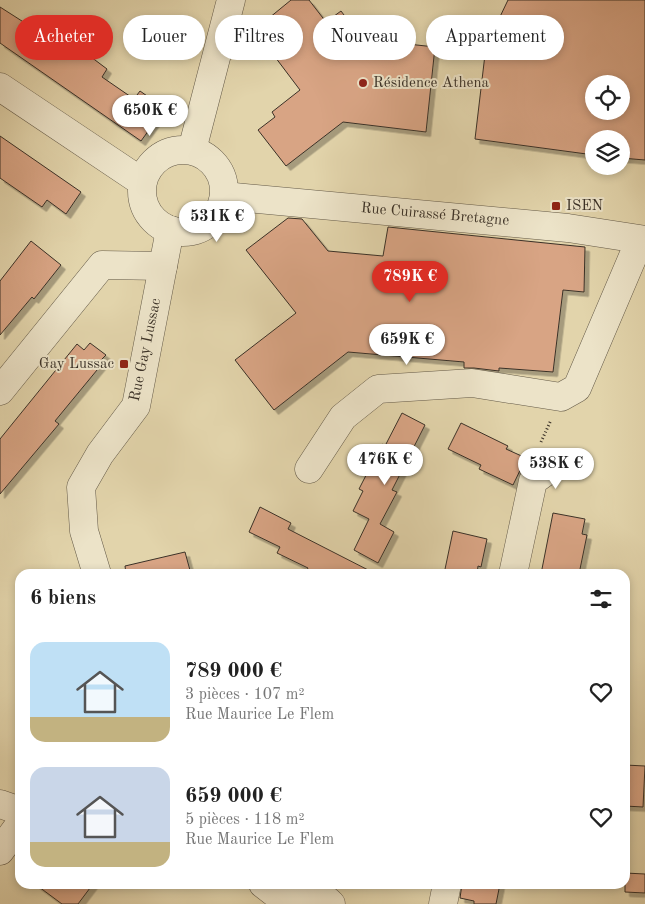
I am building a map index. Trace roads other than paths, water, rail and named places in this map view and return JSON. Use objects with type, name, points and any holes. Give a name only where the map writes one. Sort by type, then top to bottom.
[{"type":"street","points":[[192,150],[231,0]]},
{"type":"street","points":[[0,87],[142,182]]},
{"type":"street","points":[[177,149],[192,150],[206,157],[216,167],[223,182],[224,196],[215,216],[208,224],[195,230],[184,232],[170,230],[160,226],[150,216],[141,196],[142,182],[151,164],[162,154],[177,149]]},
{"type":"street","name":"Rue Cuirassé Bretagne","points":[[224,196],[568,228],[643,240]]},
{"type":"street","name":"Rue Gay Lussac","points":[[95,569],[84,531],[82,488],[100,454],[136,406],[170,230]]},
{"type":"street","points":[[309,469],[343,417],[378,389],[472,383],[561,397],[577,388],[643,240]]},
{"type":"street","points":[[0,391],[102,265],[162,266]]},
{"type":"street","points":[[514,569],[533,480],[555,465]]},
{"type":"street","points":[[0,804],[15,809]]},
{"type":"street","points":[[0,851],[15,831]]},
{"type":"street","points":[[270,889],[290,904],[301,895],[310,894],[319,894],[331,904]]},
{"type":"street","points":[[443,904],[446,889]]},
{"type":"place","name":"Résidence Athena","points":[[363,83]]},
{"type":"place","name":"ISEN","points":[[556,206]]},
{"type":"place","name":"Gay Lussac","points":[[124,364]]}]
